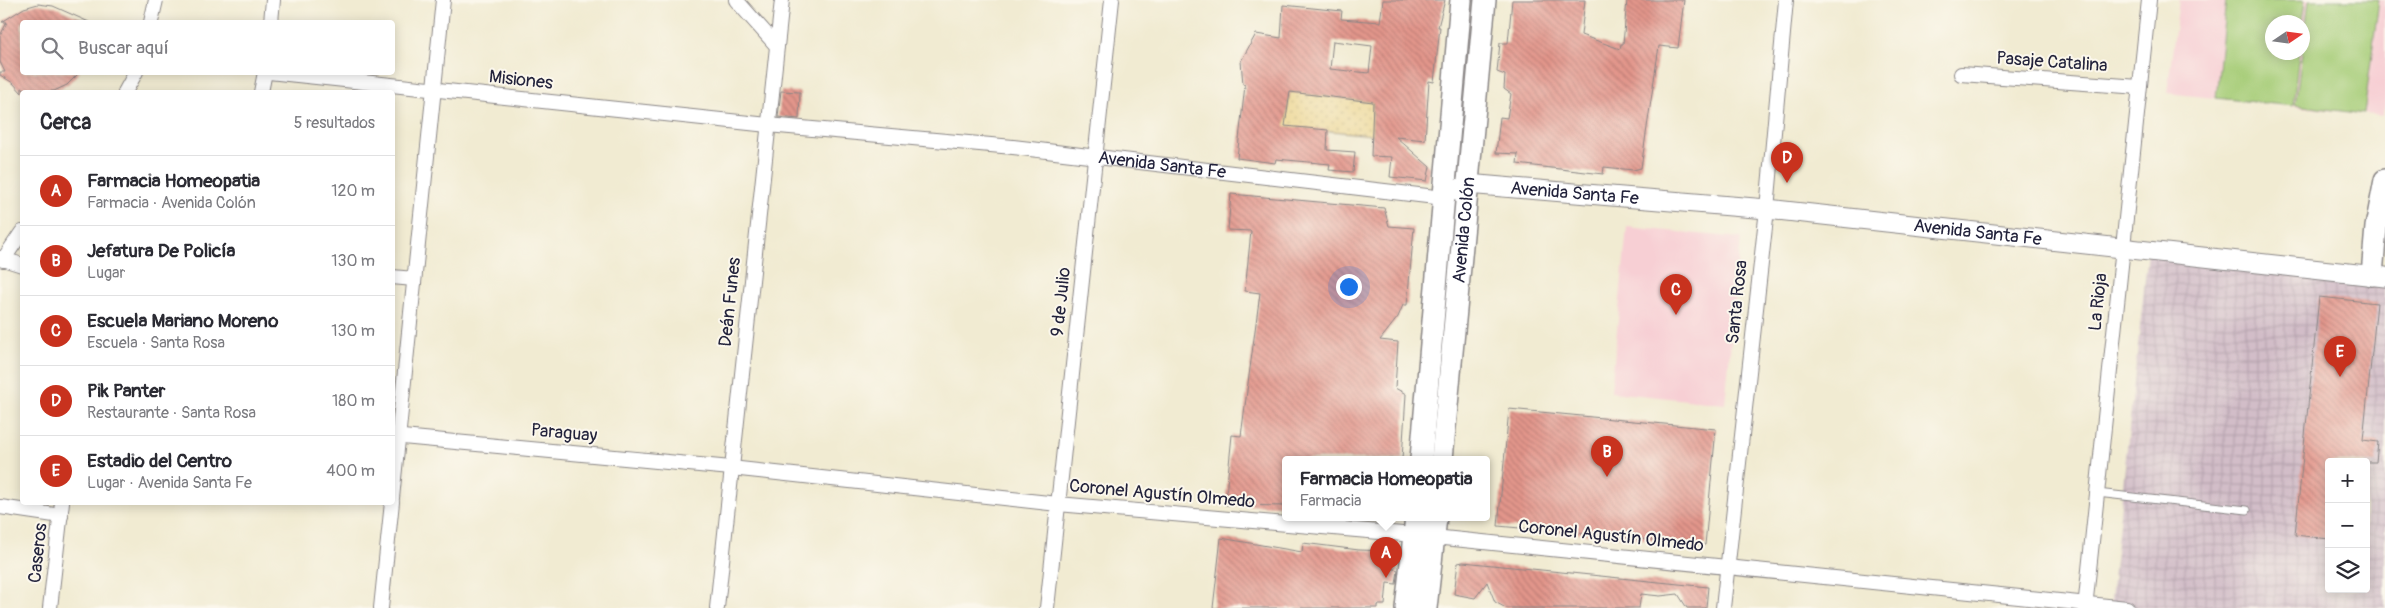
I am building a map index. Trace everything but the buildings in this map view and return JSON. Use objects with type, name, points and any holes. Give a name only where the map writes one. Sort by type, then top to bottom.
[{"type":"main road","name":"Avenida Colón","points":[[1421,456],[1461,0]]},
{"type":"main road","name":"Avenida Colón","points":[[1442,456],[1484,0]]},
{"type":"main road","points":[[2378,276],[2376,227],[2385,180]]},
{"type":"main road","points":[[1444,198],[1468,184]]},
{"type":"main road","name":"Avenida Santa Fe","points":[[1468,184],[1766,209],[2122,250],[2378,276]]},
{"type":"main road","points":[[1406,608],[1425,526]]},
{"type":"main road","points":[[1425,526],[1426,608]]},
{"type":"street","points":[[151,20],[156,0]]},
{"type":"street","points":[[271,20],[273,0]]},
{"type":"street","points":[[395,452],[443,0]]},
{"type":"street","points":[[736,0],[777,46]]},
{"type":"street","name":"Deán Funes","points":[[716,608],[782,0]]},
{"type":"street","name":"9 de Julio","points":[[1047,608],[1112,0]]},
{"type":"street","name":"Santa Rosa","points":[[1723,608],[1766,209],[1786,0]]},
{"type":"street","name":"La Rioja","points":[[2086,605],[2149,0]]},
{"type":"street","name":"Pasaje Catalina","points":[[1961,74],[2139,87]]},
{"type":"street","points":[[126,90],[134,75]]},
{"type":"street","points":[[262,90],[266,75]]},
{"type":"street","name":"Misiones","points":[[295,75],[768,125]]},
{"type":"street","name":"Avenida Santa Fe","points":[[768,125],[1095,156],[1444,198]]},
{"type":"street","points":[[20,235],[1,261],[20,265]]},
{"type":"street","points":[[395,277],[414,279]]},
{"type":"street","name":"Paraguay","points":[[396,436],[732,468]]},
{"type":"street","name":"Coronel Agustín Olmedo","points":[[732,468],[1058,504],[1282,517]]},
{"type":"street","points":[[381,608],[392,505]]},
{"type":"street","points":[[0,507],[61,509]]},
{"type":"street","name":"Caseros","points":[[50,608],[61,509]]},
{"type":"street","name":"Coronel Agustín Olmedo","points":[[1342,521],[1425,526],[1726,568],[2127,608]]},
{"type":"lane","points":[[2097,493],[2247,510]]},
{"type":"shaded area","points":[[2179,0],[2385,0],[2385,105],[2382,116],[2167,93]]},
{"type":"shaded area","points":[[1627,227],[1741,238],[1725,404],[1611,392]]},
{"type":"shaded area","points":[[2149,242],[2385,283],[2385,608],[2110,608]]},
{"type":"sand","points":[[1290,92],[1373,102],[1372,135],[1280,126],[1286,118]]},
{"type":"green space","points":[[2226,0],[2305,0],[2303,15],[2265,15],[2265,60],[2298,60],[2293,106],[2216,98]]},
{"type":"green space","points":[[2309,0],[2379,0],[2364,114],[2295,105],[2301,60],[2310,60],[2310,15],[2307,15]]},
{"type":"place","name":"Pik Panter","points":[[1787,183]]},
{"type":"place","name":"Escuela Mariano Moreno","points":[[1676,315]]},
{"type":"place","name":"Estadio del Centro","points":[[2340,377]]},
{"type":"place","name":"Jefatura De Policía","points":[[1607,477]]},
{"type":"place","name":"Farmacia Homeopatia","points":[[1386,578]]}]
